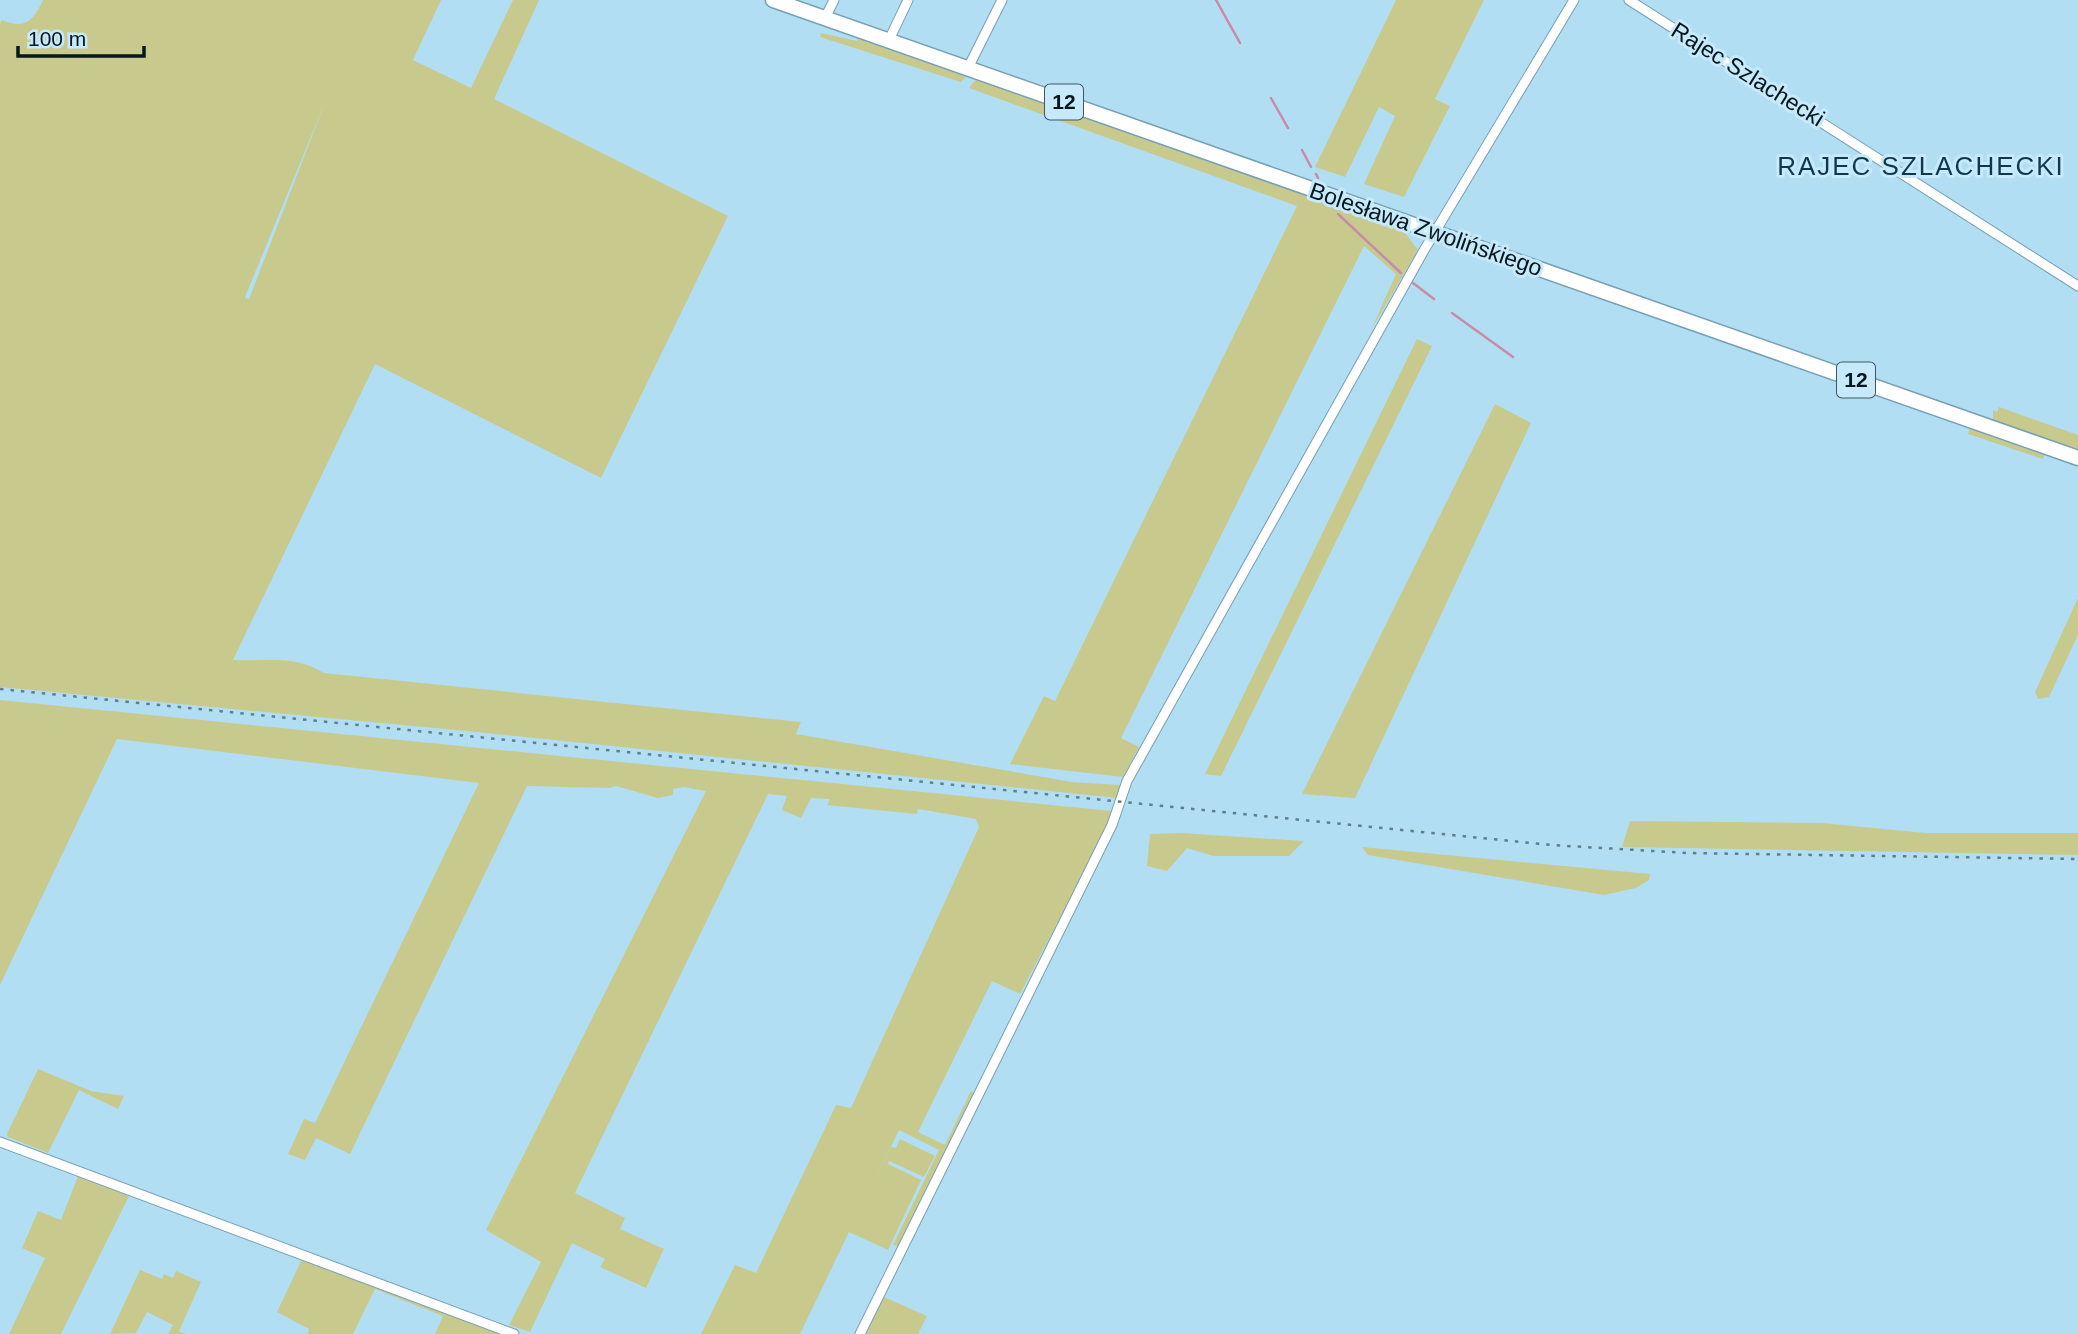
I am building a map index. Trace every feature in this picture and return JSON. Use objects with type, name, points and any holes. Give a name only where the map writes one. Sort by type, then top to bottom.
[{"type":"main road","name":"Bolesława Zwolińskiego","points":[[778,1],[2078,458]]},
{"type":"street","points":[[825,18],[834,0]]},
{"type":"street","points":[[889,40],[908,0]]},
{"type":"street","points":[[968,68],[1002,0]]},
{"type":"street","points":[[860,1334],[1112,825],[1127,781],[1435,233],[1574,0]]},
{"type":"street","name":"Rajec Szlachecki","points":[[1629,0],[2078,286]]},
{"type":"street","points":[[0,1142],[514,1334]]},
{"type":"green space","points":[[43,0],[441,0],[413,60],[471,88],[513,0],[539,0],[494,99],[728,216],[601,478],[375,364],[233,660],[291,661],[324,673],[801,722],[796,734],[1072,782],[1121,785],[1117,798],[466,731],[0,687],[0,24],[2,20],[17,24],[27,22]],"holes":[[[326,100],[249,299],[245,297]]]},
{"type":"green space","points":[[1396,0],[1484,0],[1435,99],[1450,106],[1404,197],[1364,184],[1395,116],[1379,107],[1345,177],[1315,167]]},
{"type":"green space","points":[[821,33],[857,41],[858,39],[966,76],[961,82],[820,37]]},
{"type":"green space","points":[[978,77],[1403,230],[1418,250],[1371,330],[1396,274],[1364,246],[1121,738],[1139,747],[1123,777],[1010,764],[1044,696],[1055,701],[1297,206],[969,88]]},
{"type":"green space","points":[[1417,339],[1432,346],[1221,776],[1205,774]]},
{"type":"green space","points":[[1495,404],[1531,423],[1355,798],[1302,794]]},
{"type":"green space","points":[[1999,407],[2078,435],[2078,450],[1993,420],[1993,410],[1997,412]]},
{"type":"green space","points":[[1970,428],[2045,454],[2043,459],[1968,434]]},
{"type":"green space","points":[[2078,598],[2078,635],[2049,697],[2038,699],[2035,692]]},
{"type":"green space","points":[[0,700],[1112,811],[1107,828],[1020,994],[992,981],[918,1132],[945,1145],[971,1091],[974,1093],[899,1246],[893,1245],[939,1150],[899,1130],[867,1196],[891,1147],[896,1148],[900,1139],[935,1156],[924,1177],[889,1161],[888,1164],[921,1180],[888,1250],[849,1232],[800,1334],[701,1334],[735,1265],[756,1273],[836,1105],[851,1108],[979,827],[976,819],[918,809],[917,814],[827,805],[830,799],[811,798],[801,818],[782,810],[787,796],[768,794],[575,1193],[625,1218],[620,1229],[664,1249],[646,1288],[600,1267],[605,1259],[572,1243],[530,1332],[509,1325],[541,1262],[486,1230],[706,791],[684,787],[673,789],[673,795],[658,798],[616,786],[527,786],[350,1154],[316,1138],[305,1160],[288,1154],[304,1119],[315,1123],[479,783],[117,739],[0,985]]},
{"type":"green space","points":[[1630,821],[1822,823],[1925,833],[2078,833],[2078,855],[1622,847]]},
{"type":"green space","points":[[1181,833],[1304,841],[1289,856],[1213,856],[1187,848],[1167,871],[1147,866],[1150,834]]},
{"type":"green space","points":[[1362,847],[1650,874],[1649,880],[1636,888],[1604,895],[1368,855]]},
{"type":"green space","points":[[38,1069],[91,1091],[124,1096],[118,1109],[79,1090],[48,1153],[8,1137],[7,1134]]},
{"type":"green space","points":[[78,1176],[129,1196],[61,1334],[9,1334],[45,1258],[22,1248],[38,1211],[61,1220]]},
{"type":"green space","points":[[302,1259],[504,1334],[435,1334],[443,1316],[375,1289],[353,1334],[308,1334],[309,1329],[277,1312]]},
{"type":"green space","points":[[140,1270],[162,1279],[164,1274],[173,1278],[176,1271],[201,1282],[179,1331],[185,1334],[168,1334],[173,1325],[147,1312],[136,1333],[110,1334]]},
{"type":"green space","points":[[884,1297],[927,1316],[918,1334],[866,1334]]},
{"type":"waterway","points":[[1216,0],[1240,43]]},
{"type":"waterway","points":[[1271,98],[1288,128]]},
{"type":"waterway","points":[[1302,150],[1311,167]]},
{"type":"waterway","points":[[1316,174],[1318,178]]},
{"type":"waterway","points":[[1338,214],[1401,273]]},
{"type":"waterway","points":[[1413,283],[1434,299]]},
{"type":"waterway","points":[[1452,313],[1513,357]]},
{"type":"railway","points":[[0,689],[1551,845],[1687,853],[2078,859]]},
{"type":"district","name":"RAJEC SZLACHECKI","points":[[1921,166]]}]
